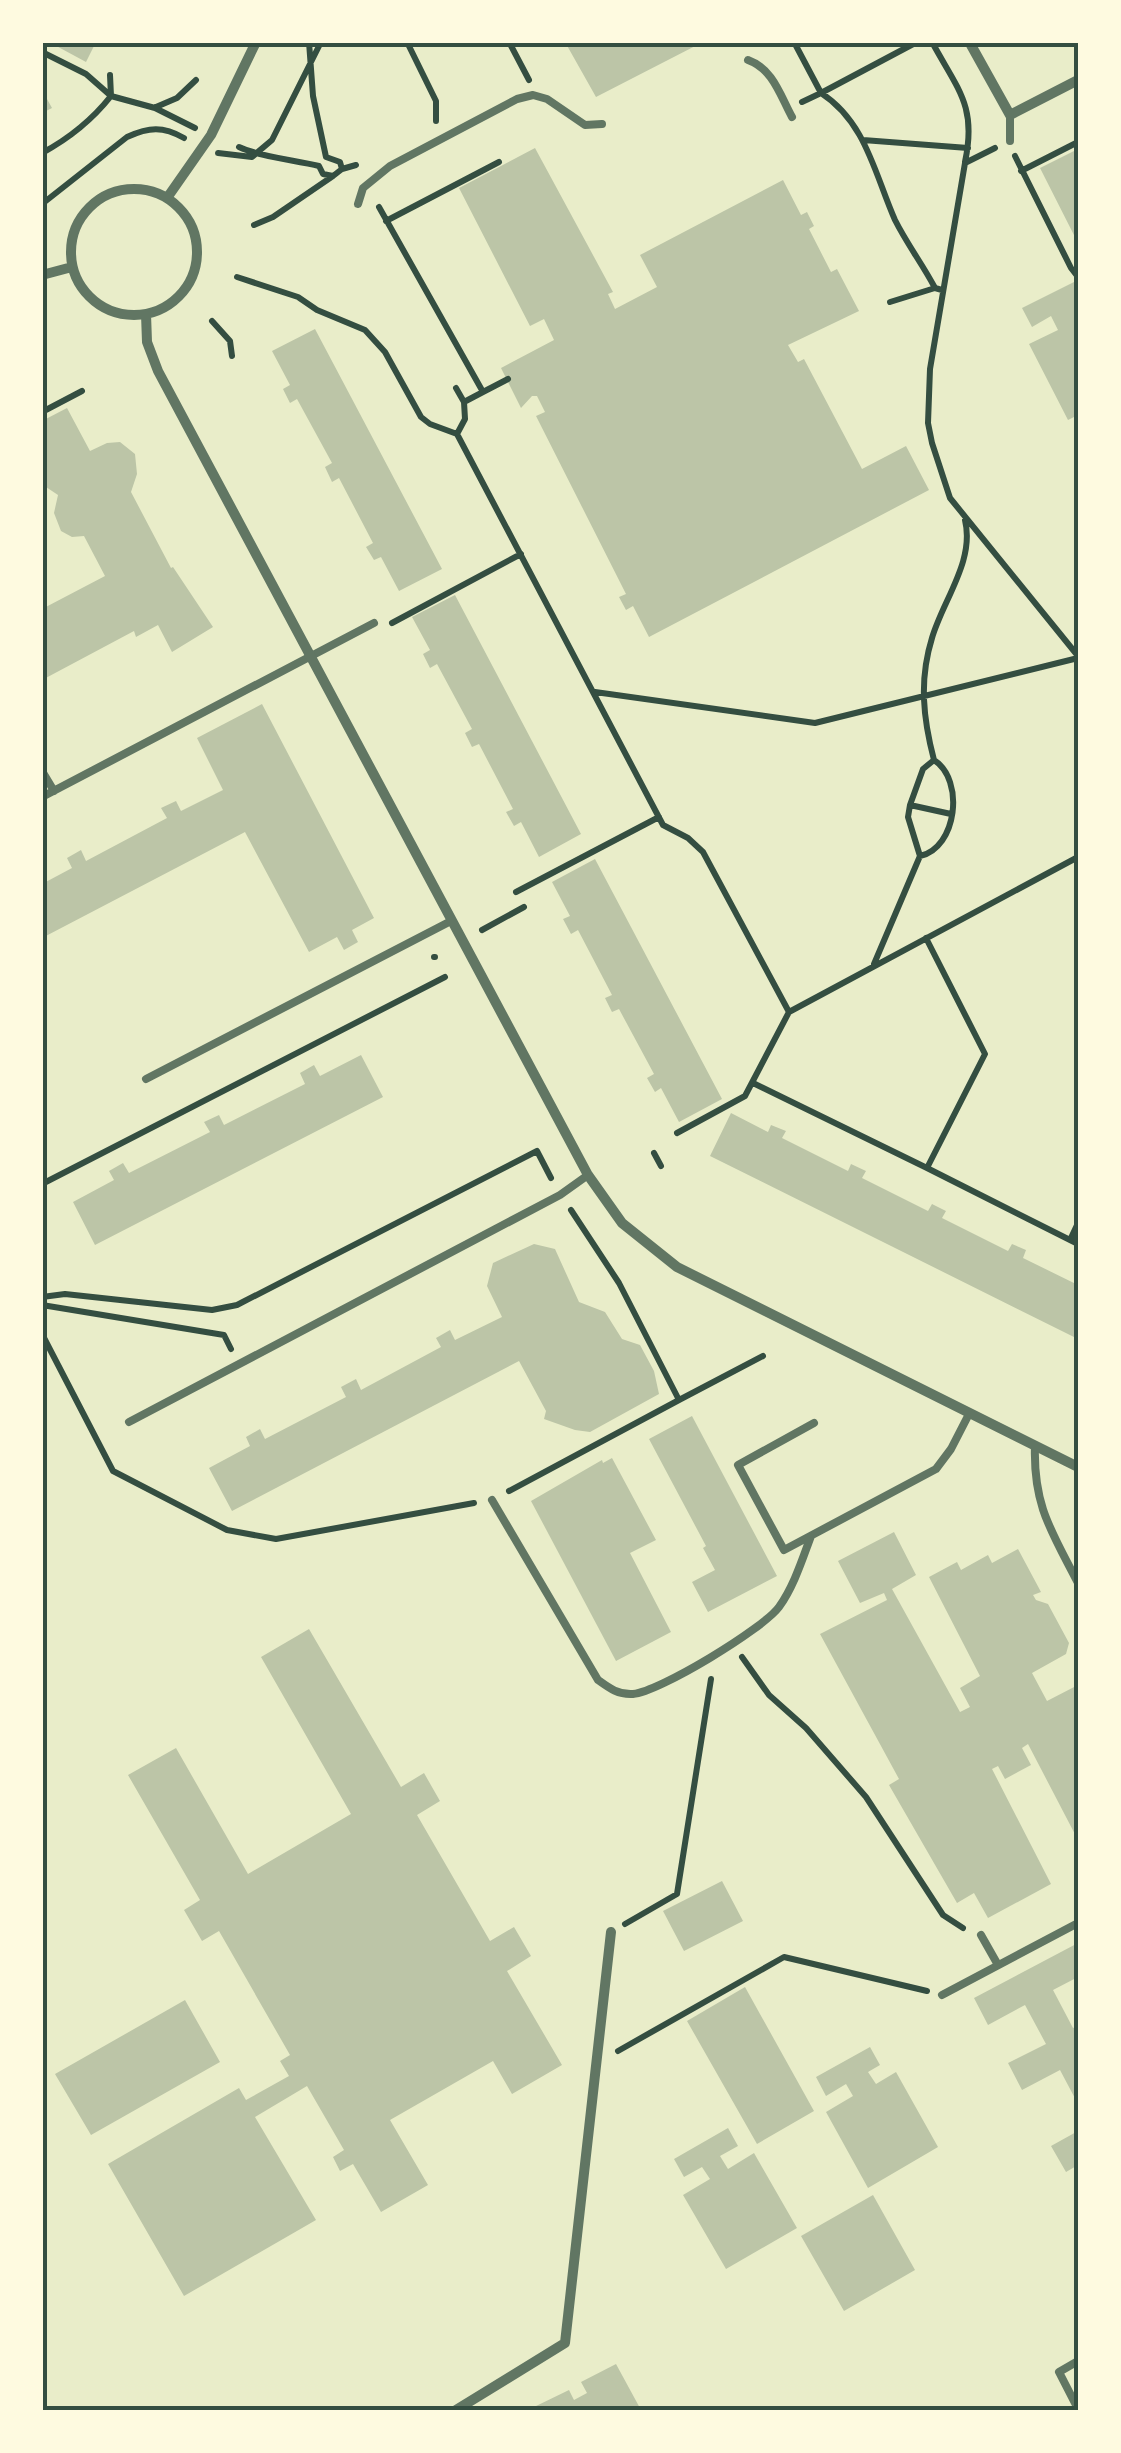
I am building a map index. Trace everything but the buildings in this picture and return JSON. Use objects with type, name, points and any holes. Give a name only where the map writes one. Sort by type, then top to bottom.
[{"type":"street","points":[[167,198],[211,135],[256,42]]},
{"type":"street","points":[[976,42],[971,45],[1010,115],[1078,80]]},
{"type":"street","points":[[132,188],[167,198],[184,214],[194,234],[195,269],[176,298],[146,314],[122,314],[100,305],[82,288],[72,267],[71,242],[80,218],[96,201],[132,188]]},
{"type":"street","points":[[42,275],[72,267]]},
{"type":"street","points":[[146,314],[148,342],[158,371],[588,1176],[622,1223],[677,1267],[1078,1467]]},
{"type":"street","points":[[456,2410],[566,2343],[611,1932]]},
{"type":"lane","points":[[748,60],[761,65],[770,76],[792,117]]},
{"type":"lane","points":[[358,204],[363,188],[390,166],[517,99],[533,95],[547,98],[584,124],[602,124]]},
{"type":"lane","points":[[1010,115],[1010,141]]},
{"type":"lane","points":[[42,797],[309,656],[376,626]]},
{"type":"lane","points":[[42,770],[54,791]]},
{"type":"lane","points":[[146,1079],[451,921]]},
{"type":"lane","points":[[129,1422],[560,1195],[588,1176]]},
{"type":"lane","points":[[814,1424],[738,1464],[784,1550],[936,1468],[969,1414]]},
{"type":"lane","points":[[1035,1446],[1034,1478],[1042,1511],[1078,1583]]},
{"type":"lane","points":[[492,1500],[598,1680],[614,1692],[634,1694],[656,1686],[750,1634],[778,1609],[811,1536]]},
{"type":"lane","points":[[942,1994],[1078,1923]]},
{"type":"lane","points":[[982,1935],[998,1965]]},
{"type":"lane","points":[[1078,2361],[1059,2372],[1078,2408]]},
{"type":"path","points":[[309,42],[326,157],[319,166]]},
{"type":"path","points":[[259,154],[272,140],[321,42]]},
{"type":"path","points":[[406,42],[436,102],[436,120],[430,128]]},
{"type":"path","points":[[508,42],[533,95]]},
{"type":"path","points":[[794,42],[821,93],[841,111],[862,140],[882,179],[894,217],[939,289]]},
{"type":"path","points":[[821,93],[918,42]]},
{"type":"path","points":[[594,692],[816,722],[1078,657],[950,498],[928,423],[939,289],[968,148],[970,112],[932,42]]},
{"type":"path","points":[[42,52],[86,74],[112,96],[151,107],[192,126]]},
{"type":"path","points":[[110,75],[112,96]]},
{"type":"path","points":[[151,107],[178,98],[196,80]]},
{"type":"path","points":[[151,107],[153,94]]},
{"type":"path","points":[[42,153],[73,134],[112,96]]},
{"type":"path","points":[[42,204],[142,130],[157,128],[187,139]]},
{"type":"path","points":[[862,140],[968,148]]},
{"type":"path","points":[[965,163],[1010,141],[1021,171],[1078,276]]},
{"type":"path","points":[[1021,171],[1078,142]]},
{"type":"path","points":[[240,148],[259,154]]},
{"type":"path","points":[[221,154],[244,158],[268,154],[319,166]]},
{"type":"path","points":[[326,157],[340,162],[342,168]]},
{"type":"path","points":[[386,221],[499,162]]},
{"type":"path","points":[[254,225],[274,217],[342,168],[364,164]]},
{"type":"path","points":[[319,166],[322,174],[333,176]]},
{"type":"path","points":[[363,188],[372,195],[483,392]]},
{"type":"path","points":[[237,277],[298,297],[317,310],[364,330],[385,352],[421,416],[430,424],[457,434],[663,825],[688,838],[703,852],[789,1012]]},
{"type":"path","points":[[890,302],[939,289]]},
{"type":"path","points":[[212,321],[230,341],[232,356]]},
{"type":"path","points":[[464,402],[508,379]]},
{"type":"path","points":[[456,388],[464,402],[465,419],[457,434]]},
{"type":"path","points":[[42,412],[82,391]]},
{"type":"path","points":[[920,856],[931,854],[940,846],[951,814],[952,788],[948,776],[934,760],[922,696],[933,632],[966,546],[964,517]]},
{"type":"path","points":[[376,626],[521,554]]},
{"type":"path","points":[[874,966],[920,856],[908,817],[923,768],[934,760]]},
{"type":"path","points":[[910,805],[951,814]]},
{"type":"path","points":[[516,892],[659,817]]},
{"type":"path","points":[[676,1134],[746,1096],[789,1012],[1078,856]]},
{"type":"path","points":[[482,930],[524,907]]},
{"type":"path","points":[[926,938],[986,1054],[927,1168]]},
{"type":"path","points":[[42,1184],[445,977]]},
{"type":"path","points":[[752,1083],[1078,1244]]},
{"type":"path","points":[[42,1301],[65,1294],[212,1310],[237,1305],[537,1151],[560,1195],[619,1283],[679,1400]]},
{"type":"path","points":[[654,1153],[661,1166]]},
{"type":"path","points":[[1070,1240],[1078,1223]]},
{"type":"path","points":[[42,1301],[224,1335],[239,1364]]},
{"type":"path","points":[[42,1334],[113,1471],[227,1530],[276,1539],[492,1500],[763,1356]]},
{"type":"path","points":[[732,1644],[769,1696],[806,1728],[866,1797],[943,1915],[982,1935]]},
{"type":"path","points":[[611,1932],[677,1894],[716,1653]]},
{"type":"path","points":[[594,2064],[784,1956],[942,1994]]}]
